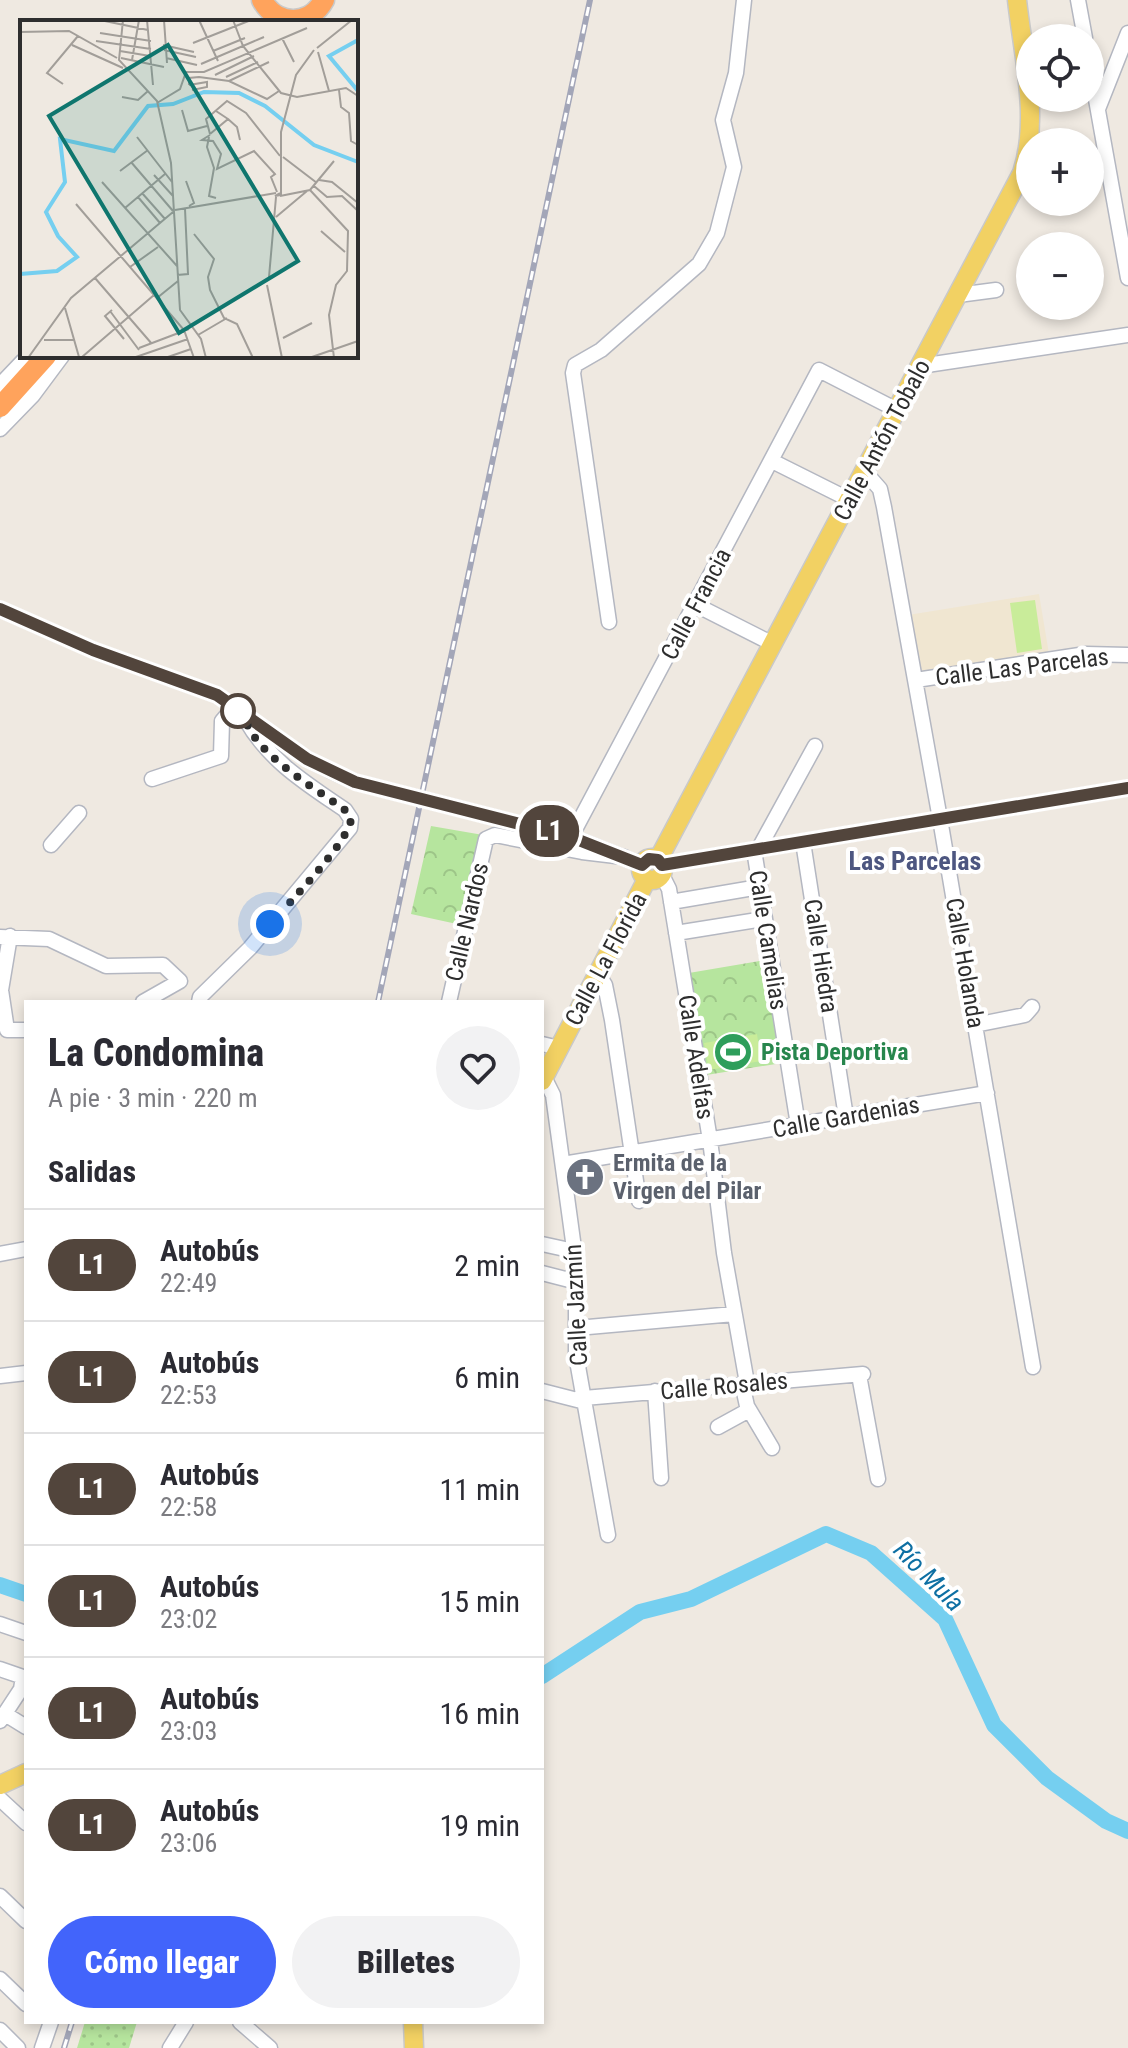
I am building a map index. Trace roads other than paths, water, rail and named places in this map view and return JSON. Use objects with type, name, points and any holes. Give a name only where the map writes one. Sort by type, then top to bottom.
[{"type":"highway","points":[[297,20],[312,15],[324,0]]},
{"type":"highway","points":[[265,11],[289,20]]},
{"type":"highway","points":[[0,407],[44,358]]},
{"type":"main road","name":"Calle Antón Tobalo","points":[[1017,0],[1030,128]]},
{"type":"main road","name":"Calle Antón Tobalo","points":[[654,869],[1016,184]]},
{"type":"main road","name":"Calle La Florida","points":[[544,1075],[551,1046],[598,974],[654,869]]},
{"type":"main road","points":[[0,1785],[24,1774]]},
{"type":"main road","points":[[413,2024],[414,2048]]},
{"type":"street","points":[[609,622],[573,373],[575,365],[601,350],[699,264],[717,233],[734,167],[723,120],[736,73],[744,0]]},
{"type":"street","points":[[1078,0],[1082,24]]},
{"type":"street","points":[[1104,95],[1128,33]]},
{"type":"street","points":[[1104,163],[1121,198],[1128,278]]},
{"type":"street","points":[[958,295],[996,290]]},
{"type":"street","points":[[920,366],[1128,335]]},
{"type":"street","points":[[0,429],[33,395],[61,358]]},
{"type":"street","points":[[0,378],[23,361],[0,385]]},
{"type":"street","name":"Calle Francia","points":[[571,837],[819,370],[897,410]]},
{"type":"street","points":[[772,461],[850,500]]},
{"type":"street","name":"Calle Holanda","points":[[865,472],[880,489],[916,680],[1033,1367]]},
{"type":"street","points":[[696,605],[773,644]]},
{"type":"street","points":[[0,609],[93,650],[217,695],[307,759],[355,782],[571,837],[654,869],[1128,788]]},
{"type":"street","name":"Calle Las Parcelas","points":[[916,680],[1086,654],[1128,655]]},
{"type":"street","points":[[152,779],[221,756],[222,721],[238,712]]},
{"type":"street","points":[[24,1030],[7,1030],[1,990],[5,936],[49,939],[106,966],[163,965],[199,1000],[250,948],[350,828],[351,819],[345,810],[289,771],[258,742],[238,712]]},
{"type":"street","points":[[756,850],[815,746]]},
{"type":"street","points":[[51,845],[79,813]]},
{"type":"street","name":"Calle Nardos","points":[[449,1000],[489,836],[538,841],[582,852],[624,857]]},
{"type":"street","name":"Calle Hiedra","points":[[803,842],[846,1117]]},
{"type":"street","name":"Calle Camelias","points":[[756,850],[759,887],[798,1125]]},
{"type":"street","name":"Calle Adelfas","points":[[654,869],[667,882],[671,902],[710,1140],[749,1410],[772,1448]]},
{"type":"street","points":[[671,902],[759,887]]},
{"type":"street","points":[[676,933],[764,919]]},
{"type":"street","points":[[598,974],[605,985],[639,1201]]},
{"type":"street","points":[[147,1000],[180,981]]},
{"type":"street","points":[[975,1025],[1025,1015],[1032,1007]]},
{"type":"street","name":"Calle Jazmín","points":[[544,1081],[553,1095],[563,1164],[577,1282],[576,1355],[608,1535]]},
{"type":"street","name":"Calle Gardenias","points":[[563,1164],[987,1093]]},
{"type":"street","points":[[544,1244],[574,1251]]},
{"type":"street","points":[[0,1254],[24,1249]]},
{"type":"street","points":[[544,1274],[577,1282]]},
{"type":"street","points":[[577,1328],[734,1314]]},
{"type":"street","points":[[0,1376],[24,1373]]},
{"type":"street","name":"Calle Rosales","points":[[544,1391],[584,1400],[861,1374],[878,1479]]},
{"type":"street","points":[[655,1391],[661,1478]]},
{"type":"street","points":[[718,1427],[749,1410]]},
{"type":"street","points":[[0,1624],[24,1632]]},
{"type":"street","points":[[0,1669],[24,1678],[21,1689],[2,1718],[24,1726]]},
{"type":"street","points":[[0,1799],[24,1821]]},
{"type":"street","points":[[0,1896],[24,1919]]},
{"type":"street","points":[[0,1979],[24,2002]]},
{"type":"street","points":[[42,2048],[48,2024]]},
{"type":"street","points":[[173,2047],[185,2024]]},
{"type":"street","points":[[242,2024],[270,2048]]},
{"type":"street","points":[[0,2030],[18,2048]]},
{"type":"waterway","name":"Río Mula","points":[[544,1675],[640,1612],[691,1599],[826,1534],[871,1553],[945,1619],[994,1725],[1047,1778],[1106,1821],[1128,1831]]},
{"type":"waterway","name":"Río Mula","points":[[0,1585],[24,1593]]},
{"type":"railway","points":[[378,1000],[590,0]]},
{"type":"railway","points":[[64,2048],[71,2024]]},
{"type":"place","name":"Pista Deportiva","points":[[733,1052]]},
{"type":"place","name":"Ermita de la Virgen del Pilar","points":[[585,1177]]},
{"type":"district","name":"Las Parcelas","points":[[915,861]]}]
